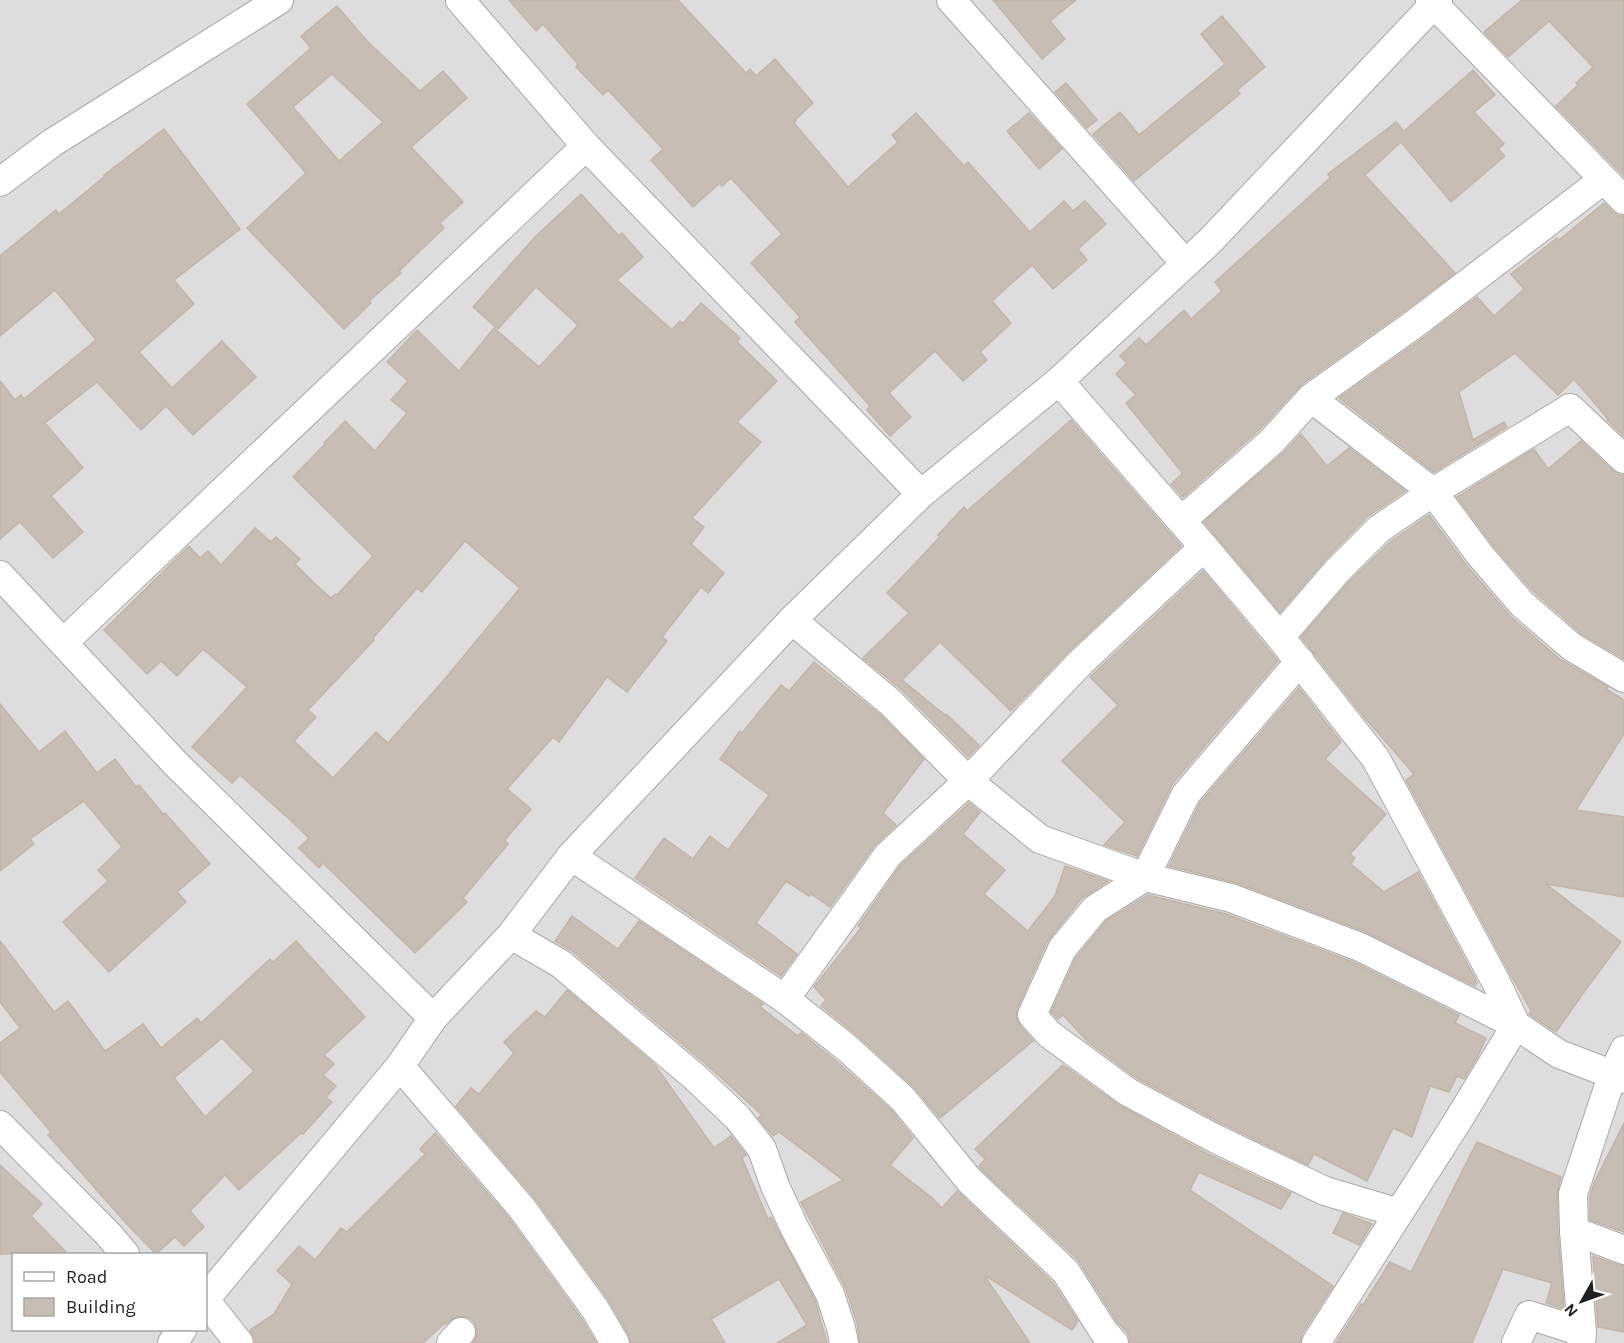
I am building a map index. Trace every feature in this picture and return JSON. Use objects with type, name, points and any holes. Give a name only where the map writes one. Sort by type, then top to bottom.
[{"type":"street","points":[[0,182],[52,143],[279,0]]},
{"type":"street","points":[[460,0],[586,146],[921,494]]},
{"type":"street","points":[[951,0],[1185,263]]},
{"type":"street","points":[[207,1298],[400,1066],[432,1018],[510,935],[571,856],[792,620],[921,494],[1059,381],[1210,241],[1434,1],[1624,200]]},
{"type":"street","points":[[63,643],[586,146]]},
{"type":"street","points":[[1182,520],[1271,442],[1311,398],[1417,322],[1603,180]]},
{"type":"street","points":[[1059,381],[1182,520],[1300,661],[1376,759],[1496,982],[1516,1025]]},
{"type":"street","points":[[1311,398],[1433,492],[1480,555],[1522,604],[1572,647],[1624,678]]},
{"type":"street","points":[[1280,637],[1337,572],[1379,529],[1433,492],[1570,408],[1624,459]]},
{"type":"street","points":[[785,999],[888,855],[968,781],[1081,662],[1204,547]]},
{"type":"street","points":[[0,575],[174,762],[432,1018]]},
{"type":"street","points":[[792,620],[890,702],[968,781],[1040,839],[1145,877],[1231,898],[1359,947],[1516,1025],[1559,1054],[1618,1077]]},
{"type":"street","points":[[1300,661],[1186,794],[1145,877],[1095,909],[1062,949],[1032,1014],[1049,1034],[1128,1092],[1216,1139],[1325,1191],[1399,1214]]},
{"type":"street","points":[[571,856],[785,999],[847,1048],[903,1099],[969,1180],[1066,1272],[1103,1339]]},
{"type":"street","points":[[510,935],[561,964],[696,1078],[737,1117],[762,1149],[775,1186],[795,1229],[830,1293],[844,1343]]},
{"type":"street","points":[[1316,1343],[1516,1025]]},
{"type":"street","points":[[1516,1343],[1529,1315],[1582,1338],[1573,1194],[1618,1077],[1624,1050]]},
{"type":"street","points":[[400,1066],[521,1207],[595,1309],[615,1343]]},
{"type":"street","points":[[0,1125],[124,1253]]},
{"type":"street","points":[[1574,1232],[1624,1250]]},
{"type":"street","points":[[207,1300],[239,1343]]},
{"type":"shaded area","points":[[0,0],[1624,0],[1624,1343],[0,1343]]},
{"type":"building","points":[[509,0],[678,0],[746,73],[750,69],[756,76],[775,59],[813,103],[794,123],[848,187],[898,142],[892,135],[916,113],[964,166],[968,162],[1030,232],[1064,201],[1073,211],[1085,201],[1106,224],[1078,249],[1087,260],[1053,289],[1032,265],[992,301],[1011,323],[980,352],[987,360],[963,381],[935,351],[889,393],[911,417],[890,436],[867,410],[870,406],[795,322],[800,317],[751,263],[782,234],[731,178],[722,186],[720,183],[693,207],[651,160],[663,149],[608,90],[603,95],[576,67],[578,64],[543,24],[536,31]]},
{"type":"building","points":[[993,0],[1076,0],[1050,21],[1065,39],[1042,59]]},
{"type":"building","points":[[1522,0],[1624,0],[1624,176],[1556,106],[1593,67],[1549,21],[1508,57],[1484,32]]},
{"type":"building","points":[[337,6],[367,41],[420,91],[443,71],[467,98],[411,147],[463,202],[440,223],[444,228],[399,271],[401,273],[369,301],[371,303],[344,329],[247,228],[306,173],[247,104],[311,48],[301,36]],"holes":[[[332,74],[383,122],[339,161],[293,107]]]},
{"type":"building","points":[[1222,16],[1265,67],[1237,90],[1240,94],[1134,181],[1093,134],[1120,112],[1139,135],[1225,64],[1201,34]]},
{"type":"building","points":[[1473,70],[1495,95],[1474,112],[1504,144],[1498,149],[1505,156],[1451,202],[1401,142],[1365,175],[1455,273],[1301,385],[1259,430],[1183,497],[1171,484],[1182,474],[1181,471],[1126,403],[1136,395],[1116,374],[1127,363],[1120,356],[1139,338],[1146,345],[1184,310],[1191,319],[1222,291],[1215,282],[1330,178],[1328,174],[1396,122],[1404,131]]},
{"type":"building","points":[[1066,83],[1097,120],[1087,128],[1055,92]]},
{"type":"building","points":[[1029,113],[1062,149],[1039,169],[1007,131]]},
{"type":"building","points":[[164,129],[240,229],[174,280],[194,304],[139,352],[172,388],[222,341],[256,377],[193,435],[166,406],[141,430],[97,382],[45,423],[83,468],[51,496],[83,532],[53,558],[20,522],[0,539],[0,381],[15,400],[21,395],[24,399],[96,340],[55,290],[0,336],[0,256],[56,210],[59,214],[104,175]]},
{"type":"building","points":[[581,194],[619,236],[622,233],[643,257],[617,280],[672,330],[680,321],[683,323],[701,303],[740,338],[737,342],[777,381],[737,422],[761,442],[692,518],[704,527],[691,544],[724,573],[708,593],[701,587],[662,637],[667,641],[627,692],[607,677],[559,742],[553,737],[507,789],[531,809],[505,840],[508,844],[463,898],[467,902],[415,953],[323,863],[319,868],[299,848],[309,838],[288,818],[240,775],[232,783],[192,747],[247,687],[203,649],[177,676],[161,661],[147,674],[104,630],[189,546],[200,558],[208,551],[221,565],[255,528],[271,542],[276,537],[300,559],[295,564],[314,583],[331,598],[337,595],[373,556],[293,477],[345,421],[375,451],[407,413],[391,400],[408,381],[387,362],[417,330],[459,371],[494,328],[539,367],[578,325],[536,287],[498,329],[473,307],[535,237]],"holes":[[[465,541],[520,588],[388,743],[376,732],[333,778],[294,741],[316,717],[308,710],[374,640],[373,638],[417,588],[422,592]]]},
{"type":"building","points":[[1604,203],[1619,216],[1624,216],[1624,436],[1607,420],[1574,379],[1558,395],[1515,353],[1459,392],[1473,440],[1504,422],[1507,427],[1434,472],[1339,398],[1477,297],[1494,316],[1524,289],[1511,274],[1557,238],[1559,240]]},
{"type":"building","points":[[1071,420],[1181,546],[1070,650],[1011,711],[940,642],[902,680],[946,714],[979,745],[968,757],[902,690],[863,658],[909,613],[887,593],[940,537],[938,535],[964,507],[967,511]]},
{"type":"building","points":[[1301,434],[1327,466],[1349,448],[1405,491],[1367,517],[1325,560],[1280,612],[1204,522],[1282,454]]},
{"type":"building","points":[[1581,441],[1613,471],[1624,475],[1624,659],[1582,634],[1534,592],[1493,545],[1457,497],[1534,449],[1548,469]]},
{"type":"building","points":[[1429,515],[1467,566],[1511,617],[1561,660],[1608,687],[1606,689],[1624,700],[1624,734],[1576,810],[1624,817],[1624,897],[1546,884],[1621,942],[1556,1032],[1529,1014],[1531,1010],[1406,780],[1414,774],[1364,717],[1301,637],[1349,582],[1390,542]]},
{"type":"building","points":[[1203,571],[1278,661],[1173,783],[1137,856],[1104,845],[1125,822],[1062,761],[1118,705],[1090,677]]},
{"type":"building","points":[[814,662],[879,714],[924,759],[883,813],[896,825],[875,845],[830,907],[786,881],[756,923],[797,954],[781,976],[635,878],[664,838],[693,859],[710,836],[728,850],[769,795],[720,759],[740,731],[742,733],[781,685],[789,691]]},
{"type":"building","points":[[1299,688],[1341,742],[1325,759],[1386,814],[1350,854],[1355,858],[1351,864],[1384,892],[1418,872],[1477,982],[1475,986],[1366,932],[1237,883],[1169,866],[1200,803]]},
{"type":"building","points":[[0,704],[39,752],[65,731],[97,773],[115,759],[136,787],[139,785],[210,864],[177,892],[186,902],[109,972],[63,922],[108,881],[98,870],[122,847],[84,801],[30,839],[34,844],[0,871]]},
{"type":"building","points":[[969,803],[980,812],[963,834],[1005,870],[984,894],[1028,931],[1055,896],[1065,866],[1108,881],[1082,898],[1047,942],[1017,1009],[1016,1017],[1019,1025],[1033,1041],[940,1118],[914,1087],[821,1006],[826,1000],[814,987],[861,928],[858,926],[900,866]]},
{"type":"building","points":[[1148,895],[1226,914],[1353,962],[1459,1015],[1455,1023],[1486,1038],[1478,1056],[1464,1079],[1457,1076],[1449,1092],[1430,1086],[1412,1137],[1393,1128],[1367,1181],[1314,1154],[1308,1165],[1223,1124],[1137,1078],[1088,1042],[1063,1015],[1058,1019],[1051,1012],[1076,958],[1106,921]]},
{"type":"building","points":[[572,916],[618,949],[639,921],[763,1004],[760,1007],[798,1036],[801,1033],[836,1061],[891,1110],[913,1138],[890,1165],[942,1208],[957,1191],[1053,1283],[1078,1321],[1072,1330],[984,1275],[1030,1343],[860,1343],[857,1323],[846,1289],[801,1202],[843,1180],[779,1132],[773,1136],[758,1118],[762,1115],[707,1065],[572,951],[555,941]]},
{"type":"building","points":[[0,941],[54,1012],[68,1001],[105,1051],[143,1024],[161,1048],[197,1018],[201,1023],[270,959],[273,962],[296,941],[365,1017],[324,1055],[334,1064],[323,1075],[336,1086],[326,1097],[332,1102],[303,1134],[301,1133],[239,1190],[225,1175],[190,1211],[204,1227],[184,1246],[175,1237],[157,1253],[126,1223],[48,1135],[51,1132],[0,1072],[0,1043],[20,1028],[0,1002]],"holes":[[[222,1038],[254,1071],[205,1117],[174,1078]]]},
{"type":"building","points":[[567,990],[655,1065],[714,1148],[731,1136],[746,1155],[742,1158],[768,1219],[771,1217],[815,1300],[827,1343],[777,1343],[807,1325],[779,1279],[711,1319],[725,1343],[631,1343],[629,1335],[608,1299],[534,1197],[456,1106],[471,1088],[479,1094],[514,1053],[504,1042],[536,1011],[545,1017]]},
{"type":"building","points":[[1063,1065],[1120,1106],[1208,1154],[1291,1193],[1281,1209],[1199,1172],[1190,1190],[1333,1286],[1302,1334],[1300,1343],[1130,1343],[1127,1332],[1117,1322],[1078,1260],[981,1169],[979,1166],[985,1159],[975,1149]]},
{"type":"building","points":[[1624,1123],[1624,1232],[1590,1220],[1590,1196],[1594,1183]]},
{"type":"building","points":[[435,1133],[508,1217],[581,1318],[596,1343],[473,1343],[477,1335],[476,1326],[472,1319],[464,1316],[455,1317],[445,1323],[423,1343],[255,1343],[250,1330],[274,1314],[292,1284],[277,1271],[299,1246],[315,1260],[341,1228],[347,1232],[425,1154],[420,1149]]},
{"type":"building","points":[[1477,1142],[1561,1177],[1557,1194],[1564,1309],[1546,1303],[1552,1283],[1503,1269],[1472,1343],[1336,1343],[1390,1262],[1411,1272]]},
{"type":"building","points":[[0,1165],[42,1204],[31,1216],[67,1253],[0,1254]]},
{"type":"building","points":[[1343,1213],[1372,1224],[1359,1245],[1333,1233]]},
{"type":"building","points":[[1593,1256],[1624,1266],[1624,1332],[1598,1327]]}]
